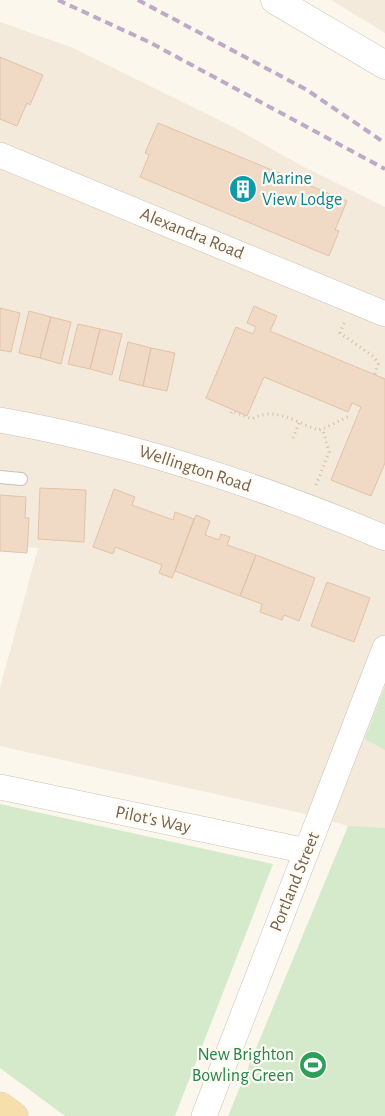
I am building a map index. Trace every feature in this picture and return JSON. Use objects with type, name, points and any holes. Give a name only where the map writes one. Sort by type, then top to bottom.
[{"type":"main road","points":[[0,1106],[14,1116]]},
{"type":"street","points":[[275,0],[385,66]]},
{"type":"street","name":"Alexandra Road","points":[[0,154],[385,314]]},
{"type":"street","name":"Wellington Road","points":[[0,420],[123,446],[316,508],[385,538]]},
{"type":"street","name":"Portland Street","points":[[204,1116],[385,648]]},
{"type":"street","name":"Pilot's Way","points":[[0,787],[307,851]]},
{"type":"lane","points":[[0,477],[21,479]]},
{"type":"path","points":[[344,323],[340,333],[374,357],[378,364],[375,374]]},
{"type":"path","points":[[231,413],[232,411],[252,419],[268,412],[323,430]]},
{"type":"path","points":[[323,430],[332,423],[350,416]]},
{"type":"path","points":[[293,438],[299,423]]},
{"type":"path","points":[[316,486],[330,452],[323,430]]},
{"type":"shaded area","points":[[331,0],[385,0],[385,33]]},
{"type":"shaded area","points":[[0,22],[71,47],[235,128],[302,166],[385,207],[385,837],[314,816],[0,746],[0,688],[38,548],[0,545]]},
{"type":"green space","points":[[385,686],[385,750],[365,739]]},
{"type":"green space","points":[[0,804],[273,864],[175,1116],[65,1116],[0,1068]]},
{"type":"green space","points":[[348,826],[385,828],[385,1116],[228,1116]]},
{"type":"building","points":[[0,57],[43,75],[30,105],[27,103],[17,126],[0,119]]},
{"type":"building","name":"Marine View Lodge","points":[[158,123],[347,201],[335,230],[339,231],[329,256],[140,177],[149,155],[145,153]]},
{"type":"building","points":[[254,306],[277,316],[270,331],[385,379],[385,463],[371,496],[331,480],[361,407],[352,403],[348,412],[264,377],[247,416],[206,398],[236,327],[253,334],[256,327],[247,323]]},
{"type":"building","points":[[0,308],[20,313],[11,352],[0,350]]},
{"type":"building","points":[[29,311],[51,317],[40,358],[19,353]]},
{"type":"building","points":[[51,317],[71,322],[61,364],[40,358]]},
{"type":"building","points":[[78,324],[100,329],[90,369],[68,364]]},
{"type":"building","points":[[100,329],[122,334],[112,375],[90,369]]},
{"type":"building","points":[[128,342],[151,348],[143,386],[119,380]]},
{"type":"building","points":[[151,348],[175,353],[167,391],[143,386]]},
{"type":"building","points":[[40,488],[86,490],[84,542],[38,539]]},
{"type":"building","points":[[114,489],[135,497],[132,505],[173,520],[175,512],[194,519],[172,578],[159,573],[162,565],[115,547],[113,554],[93,547]]},
{"type":"building","points":[[0,495],[26,497],[25,518],[29,518],[27,553],[0,551]]},
{"type":"building","points":[[196,515],[210,521],[205,535],[219,540],[221,534],[230,537],[227,545],[256,555],[240,596],[175,571]]},
{"type":"building","points":[[256,555],[315,578],[299,621],[284,615],[282,620],[260,612],[262,604],[240,596]]},
{"type":"building","points":[[327,582],[370,598],[354,642],[311,626]]},
{"type":"railway","points":[[58,0],[149,42],[385,169]]},
{"type":"railway","points":[[138,0],[307,90],[385,143]]},
{"type":"place","name":"Marine View Lodge","points":[[243,189]]},
{"type":"place","name":"New Brighton Bowling Green","points":[[313,1065]]}]
